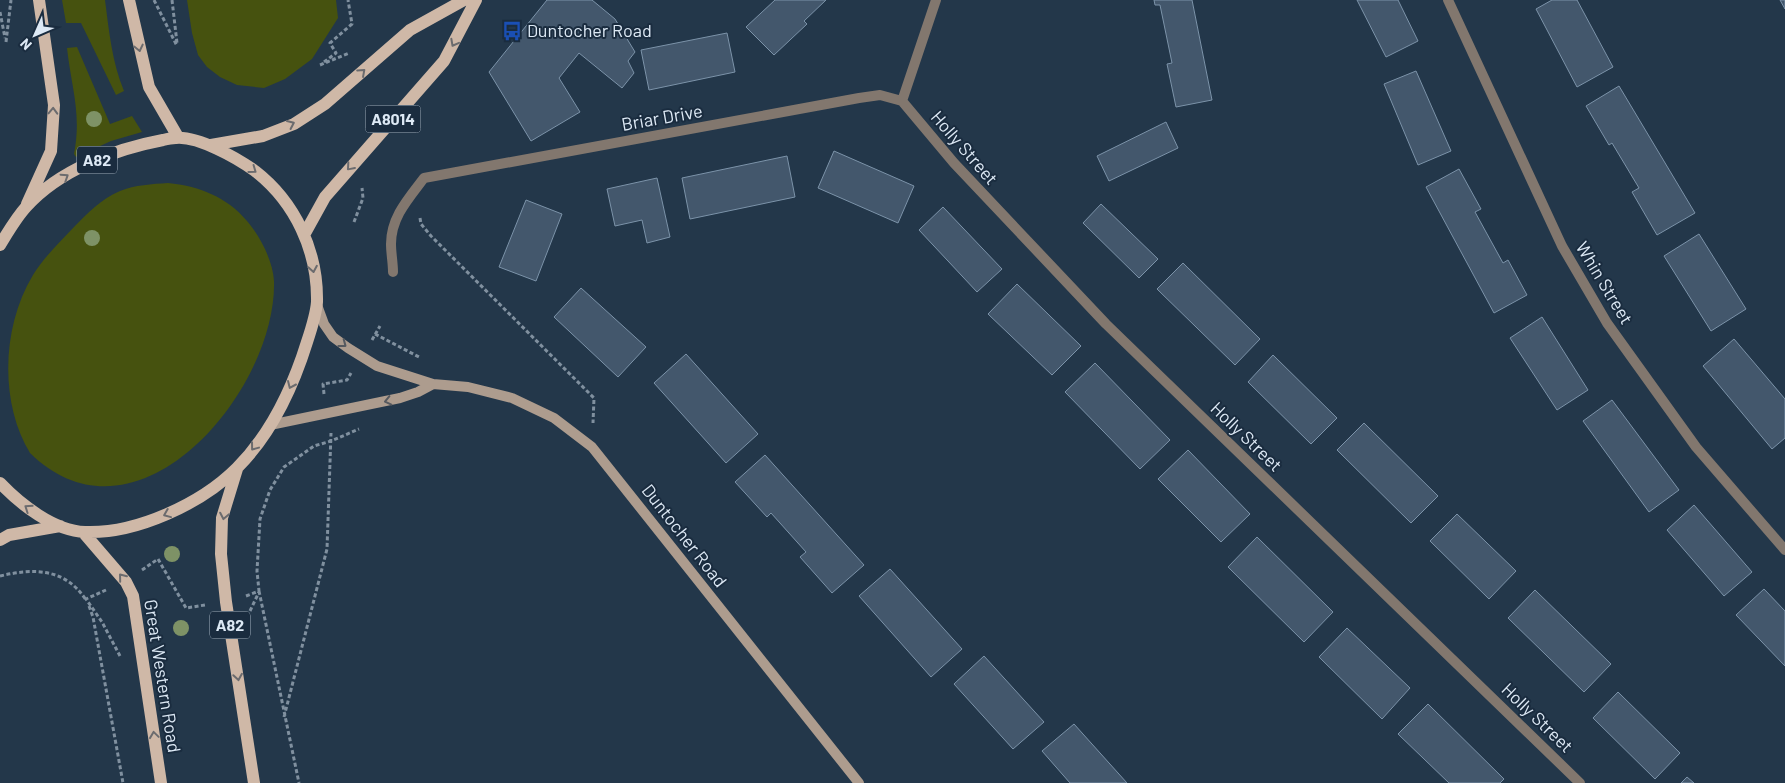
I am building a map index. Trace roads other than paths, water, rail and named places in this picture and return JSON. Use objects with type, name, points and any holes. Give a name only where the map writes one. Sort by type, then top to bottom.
[{"type":"main road","name":"A82","points":[[0,245],[26,207],[52,151],[54,105],[39,0]]},
{"type":"main road","points":[[129,0],[149,86],[178,137]]},
{"type":"main road","points":[[211,145],[263,136],[294,124],[325,104],[410,30],[464,0]]},
{"type":"main road","name":"A8014","points":[[304,235],[325,196],[444,61],[476,0]]},
{"type":"main road","name":"A82","points":[[0,482],[24,505],[60,526],[83,532],[107,531],[131,526],[170,513],[198,498],[237,469],[270,425],[288,391],[302,358],[317,305],[314,270],[304,235],[290,208],[266,180],[249,167],[211,145],[178,137],[136,145],[105,156],[75,170],[26,207]]},
{"type":"main road","name":"Duntocher Road","points":[[317,305],[324,324],[333,337],[377,366],[433,384],[468,387],[512,398],[554,418],[592,446],[859,783]]},
{"type":"main road","name":"Duntocher Road","points":[[270,425],[400,398],[418,392],[433,384]]},
{"type":"main road","name":"A82","points":[[237,469],[222,518],[222,554],[226,602],[254,783]]},
{"type":"main road","points":[[0,540],[9,535],[60,526]]},
{"type":"main road","name":"Great Western Road","points":[[83,532],[126,582],[133,596],[161,783]]},
{"type":"street","points":[[902,101],[936,0]]},
{"type":"street","name":"Whin Street","points":[[1448,0],[1562,246],[1606,323],[1696,448],[1785,550]]},
{"type":"street","name":"Briar Drive","points":[[394,272],[391,243],[393,228],[400,210],[424,178],[859,98],[880,95],[902,101]]},
{"type":"street","name":"Holly Street","points":[[902,101],[954,163],[1106,324],[1580,783]]},
{"type":"place","name":"Duntocher Road","points":[[512,31]]}]
